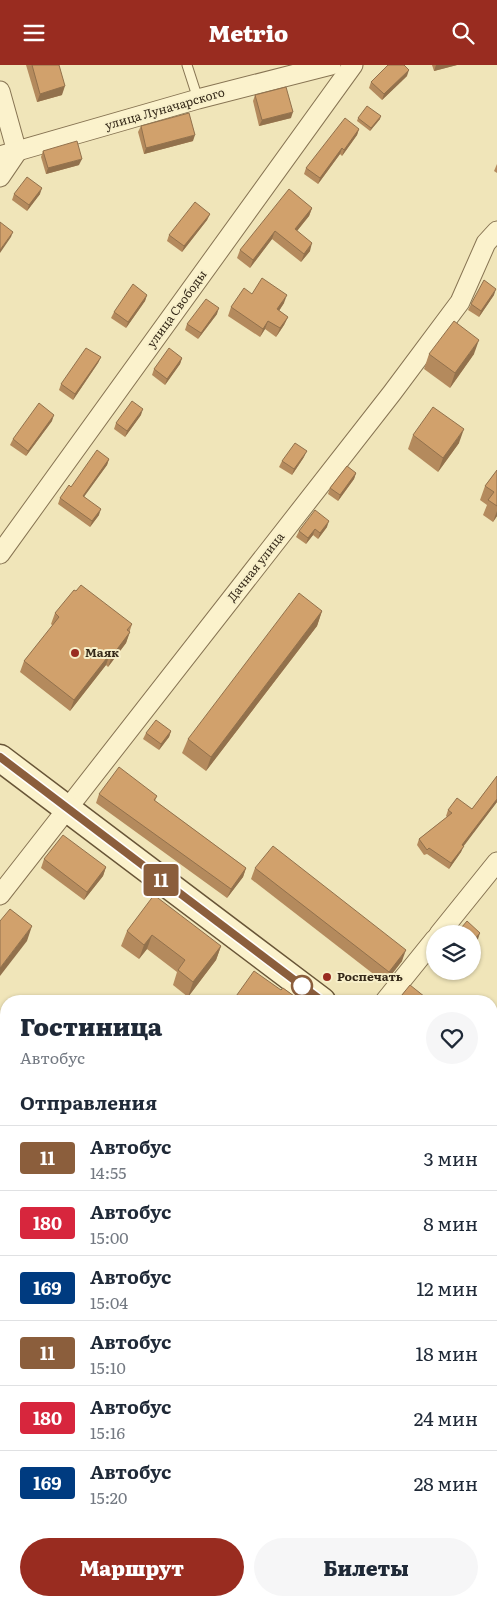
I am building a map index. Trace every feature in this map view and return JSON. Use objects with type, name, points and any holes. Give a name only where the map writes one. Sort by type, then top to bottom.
[{"type":"main road","points":[[0,757],[314,995]]},
{"type":"street","name":"улица Луначарского","points":[[8,154],[198,99],[331,65]]},
{"type":"street","name":"улица Свободы","points":[[0,553],[354,65]]},
{"type":"street","points":[[0,91],[8,154],[0,177]]},
{"type":"street","name":"Дачная улица","points":[[0,895],[392,393],[460,302],[486,243],[497,231]]},
{"type":"street","points":[[446,925],[497,862]]},
{"type":"street","points":[[390,995],[426,950]]},
{"type":"lane","points":[[187,65],[198,99]]},
{"type":"building","points":[[32,65],[59,65],[65,86],[40,94]]},
{"type":"building","points":[[388,65],[404,65],[409,70],[384,94],[371,82]]},
{"type":"building","points":[[286,87],[293,112],[262,120],[255,95]]},
{"type":"building","points":[[367,106],[381,116],[371,128],[358,118]]},
{"type":"building","points":[[189,113],[195,135],[146,148],[141,126]]},
{"type":"building","points":[[345,118],[359,129],[320,178],[306,168]]},
{"type":"building","points":[[77,141],[82,159],[48,168],[43,151]]},
{"type":"building","points":[[27,177],[42,188],[29,205],[14,194]]},
{"type":"building","points":[[289,189],[312,208],[295,229],[312,243],[304,254],[275,231],[253,260],[240,250]]},
{"type":"building","points":[[195,202],[210,214],[184,246],[169,235]]},
{"type":"building","points":[[0,222],[13,232],[0,250]]},
{"type":"building","points":[[262,278],[287,295],[277,309],[288,317],[280,328],[268,321],[263,329],[231,307],[244,288],[252,294]]},
{"type":"building","points":[[484,280],[496,289],[481,311],[471,304]]},
{"type":"building","points":[[133,284],[147,295],[128,322],[114,312]]},
{"type":"building","points":[[206,299],[219,308],[201,333],[187,324]]},
{"type":"building","points":[[454,321],[479,340],[455,373],[429,354]]},
{"type":"building","points":[[86,348],[101,357],[75,394],[61,384]]},
{"type":"building","points":[[169,348],[182,358],[167,379],[154,369]]},
{"type":"building","points":[[132,401],[143,409],[127,431],[116,423]]},
{"type":"building","points":[[39,403],[54,415],[28,451],[13,439]]},
{"type":"building","points":[[433,407],[464,429],[443,458],[413,435]]},
{"type":"building","points":[[295,443],[307,451],[294,469],[282,461]]},
{"type":"building","points":[[97,450],[109,459],[83,496],[101,509],[92,521],[60,498],[69,485],[71,487]]},
{"type":"building","points":[[347,466],[356,473],[340,495],[330,488]]},
{"type":"building","points":[[497,470],[497,506],[488,500],[494,492],[485,486]]},
{"type":"building","points":[[315,510],[329,521],[320,533],[315,529],[308,538],[299,531]]},
{"type":"building","name":"Маяк","points":[[81,585],[132,624],[127,630],[130,632],[112,656],[110,654],[74,700],[24,661],[59,617],[55,613],[74,590],[76,591]]},
{"type":"building","points":[[299,593],[322,611],[211,757],[188,739]]},
{"type":"building","points":[[156,720],[171,731],[161,744],[146,733]]},
{"type":"building","points":[[119,767],[157,796],[154,800],[246,868],[231,889],[99,794]]},
{"type":"building","points":[[497,776],[497,799],[462,845],[464,846],[451,863],[429,848],[427,850],[419,839],[452,813],[448,810],[457,798],[472,809]]},
{"type":"building","points":[[63,835],[106,867],[87,892],[44,859]]},
{"type":"building","points":[[273,846],[406,950],[389,972],[255,868]]},
{"type":"building","points":[[154,895],[221,946],[193,982],[178,970],[185,960],[152,935],[144,945],[127,931]]},
{"type":"building","points":[[10,909],[32,926],[0,968],[0,921]]},
{"type":"building","points":[[254,971],[281,990],[283,988],[293,995],[237,995]]},
{"type":"building","points":[[410,985],[422,995],[402,995]]},
{"type":"bus line","name":"11","points":[[0,757],[314,995]]},
{"type":"place","name":"Маяк","points":[[75,653]]},
{"type":"place","name":"Роспечать","points":[[327,977]]}]
